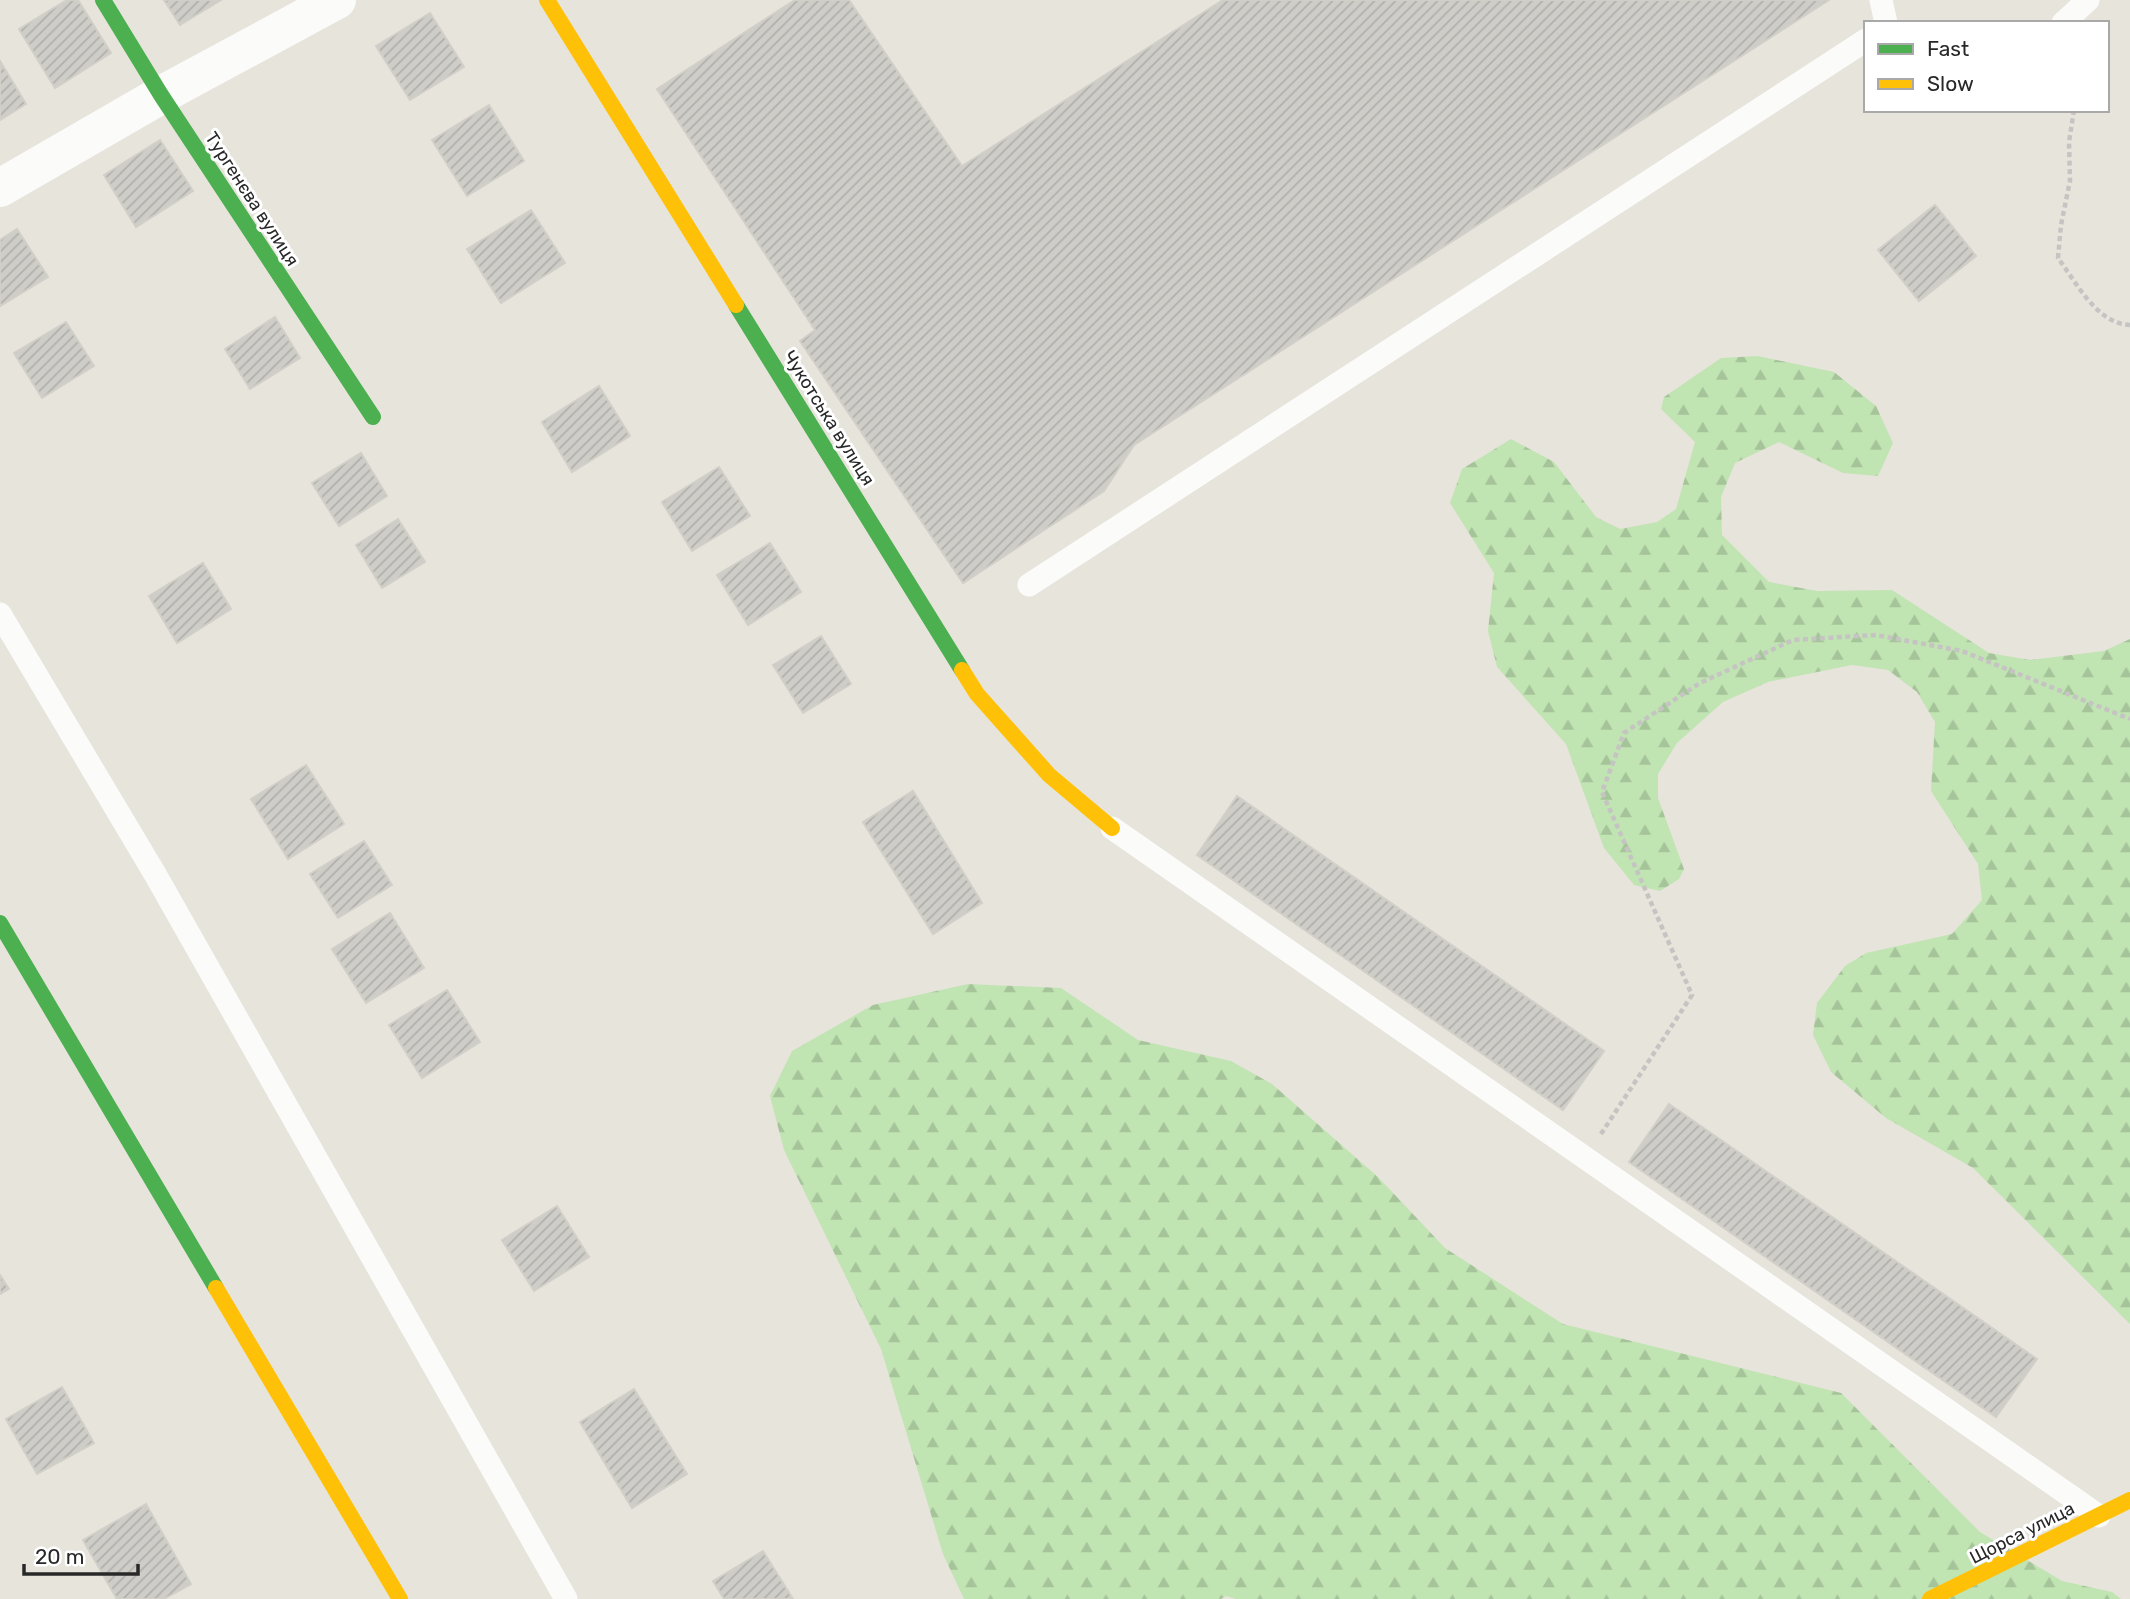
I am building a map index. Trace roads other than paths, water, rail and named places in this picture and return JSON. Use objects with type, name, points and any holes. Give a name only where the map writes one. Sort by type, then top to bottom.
[{"type":"street","name":"Тургенєва вулиця","points":[[103,0],[161,95],[373,418]]},
{"type":"street","points":[[0,188],[161,95],[337,0]]},
{"type":"street","name":"Чукотська вулиця","points":[[547,0],[977,694],[1049,775],[1112,828]]},
{"type":"street","points":[[0,923],[400,1599]]},
{"type":"street","name":"Щорса улица","points":[[1930,1599],[2130,1500]]},
{"type":"lane","points":[[1881,0],[1886,21]]},
{"type":"lane","points":[[2065,21],[2088,0]]},
{"type":"lane","points":[[1029,585],[1864,41]]},
{"type":"lane","points":[[0,614],[155,874],[566,1599]]},
{"type":"lane","points":[[1112,828],[2099,1516]]}]
